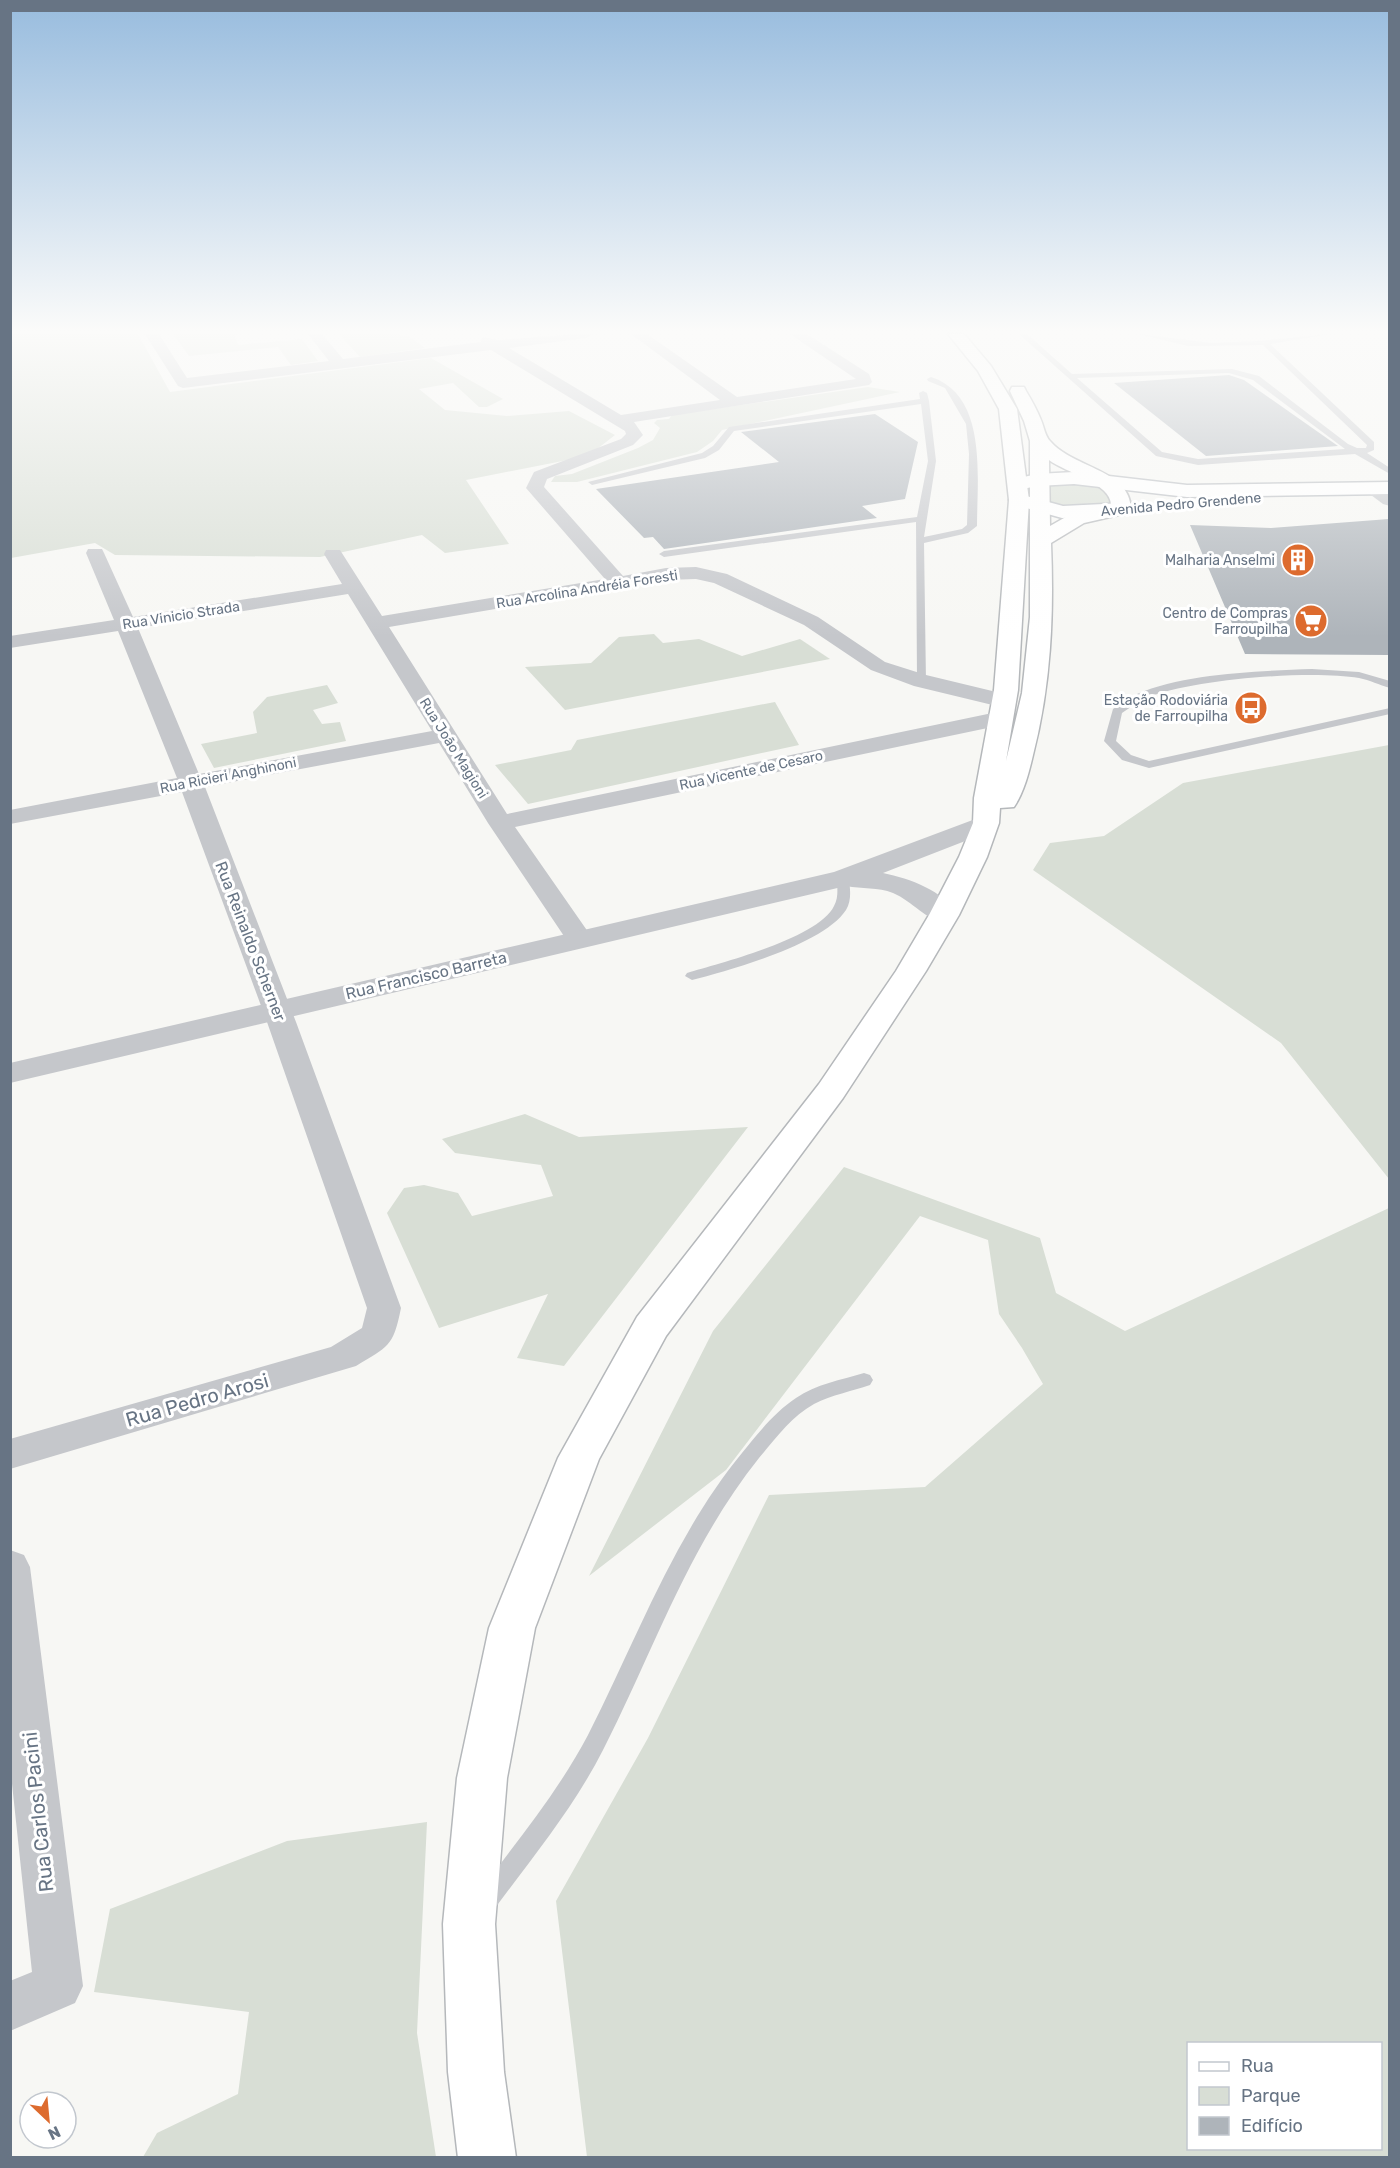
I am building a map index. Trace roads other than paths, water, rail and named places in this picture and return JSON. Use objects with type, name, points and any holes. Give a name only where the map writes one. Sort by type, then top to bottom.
[{"type":"main road","points":[[986,823],[1005,800],[1020,756],[1029,717],[1042,596],[1042,540],[1026,496],[1013,435]]},
{"type":"main road","points":[[487,2157],[476,2072],[469,1924],[482,1778],[513,1628],[579,1458],[651,1327],[831,1091],[910,971],[944,915],[973,858],[986,823],[987,798],[1007,678],[1026,496],[1038,480],[1037,435]]},
{"type":"main road","points":[[1039,441],[1072,467],[1106,481],[1118,491],[1122,501],[1134,510]]},
{"type":"main road","name":"Avenida Pedro Grendene","points":[[1038,480],[1074,478],[1153,489],[1187,491],[1381,489]]},
{"type":"main road","name":"Avenida Pedro Grendene","points":[[1026,496],[1062,512],[1087,513],[1343,490]]},
{"type":"main road","points":[[1042,540],[1078,518],[1134,510]]},
{"type":"street","points":[[618,582],[535,488],[540,476],[627,442],[635,435]]},
{"type":"street","points":[[1381,489],[1389,500]]},
{"type":"street","name":"Rua Reinaldo Scherner","points":[[95,553],[190,782],[279,1009],[384,1308],[378,1335]]},
{"type":"street","name":"Rua João Magioni","points":[[333,554],[352,588],[378,623],[500,823],[580,939]]},
{"type":"street","name":"Rua Arcolina Andréia Foresti","points":[[378,623],[666,574],[696,573],[720,578],[811,621],[878,666],[922,681],[951,686]]},
{"type":"street","name":"Rua Vinicio Strada","points":[[10,642],[352,588]]},
{"type":"street","points":[[951,686],[1007,678]]},
{"type":"street","points":[[951,686],[1003,710]]},
{"type":"street","name":"Rua Vicente de Cesaro","points":[[500,823],[1003,710]]},
{"type":"street","name":"Rua Ricieri Anghinoni","points":[[10,817],[446,735]]},
{"type":"street","name":"Rua Francisco Barreta","points":[[10,1073],[843,879],[928,848],[986,823]]},
{"type":"street","name":"Rua Francisco Barreta","points":[[843,879],[874,880],[905,886],[924,896],[944,915]]},
{"type":"street","name":"Rua Pedro Arosi","points":[[10,1454],[343,1357],[378,1335]]},
{"type":"street","name":"Rua Carlos Pacini","points":[[10,1567],[58,1986],[10,2006]]},
{"type":"lane","points":[[592,482],[693,459],[718,447],[723,435]]},
{"type":"lane","points":[[922,681],[919,541],[932,461],[929,435]]},
{"type":"lane","points":[[919,541],[965,531],[972,526],[971,435]]},
{"type":"lane","points":[[1138,435],[1160,454],[1198,462],[1370,450],[1371,444],[1362,435]]},
{"type":"lane","points":[[1331,435],[1389,472]]},
{"type":"lane","points":[[664,554],[921,519]]},
{"type":"lane","points":[[1386,682],[1357,675],[1320,674],[1225,680],[1168,688],[1141,696],[1117,711],[1110,741],[1126,758],[1149,765],[1389,711]]},
{"type":"lane","points":[[692,976],[778,950],[830,920],[840,908],[844,896],[843,879]]},
{"type":"lane","points":[[469,1924],[569,1791],[596,1742],[688,1545],[732,1478],[774,1427],[808,1399],[864,1380]]},
{"type":"place","name":"Malharia Anselmi","points":[[1298,560]]},
{"type":"place","name":"Centro de Compras Farroupilha","points":[[1311,621]]},
{"type":"place","name":"Estação Rodoviária de Farroupilha","points":[[1251,708]]}]
